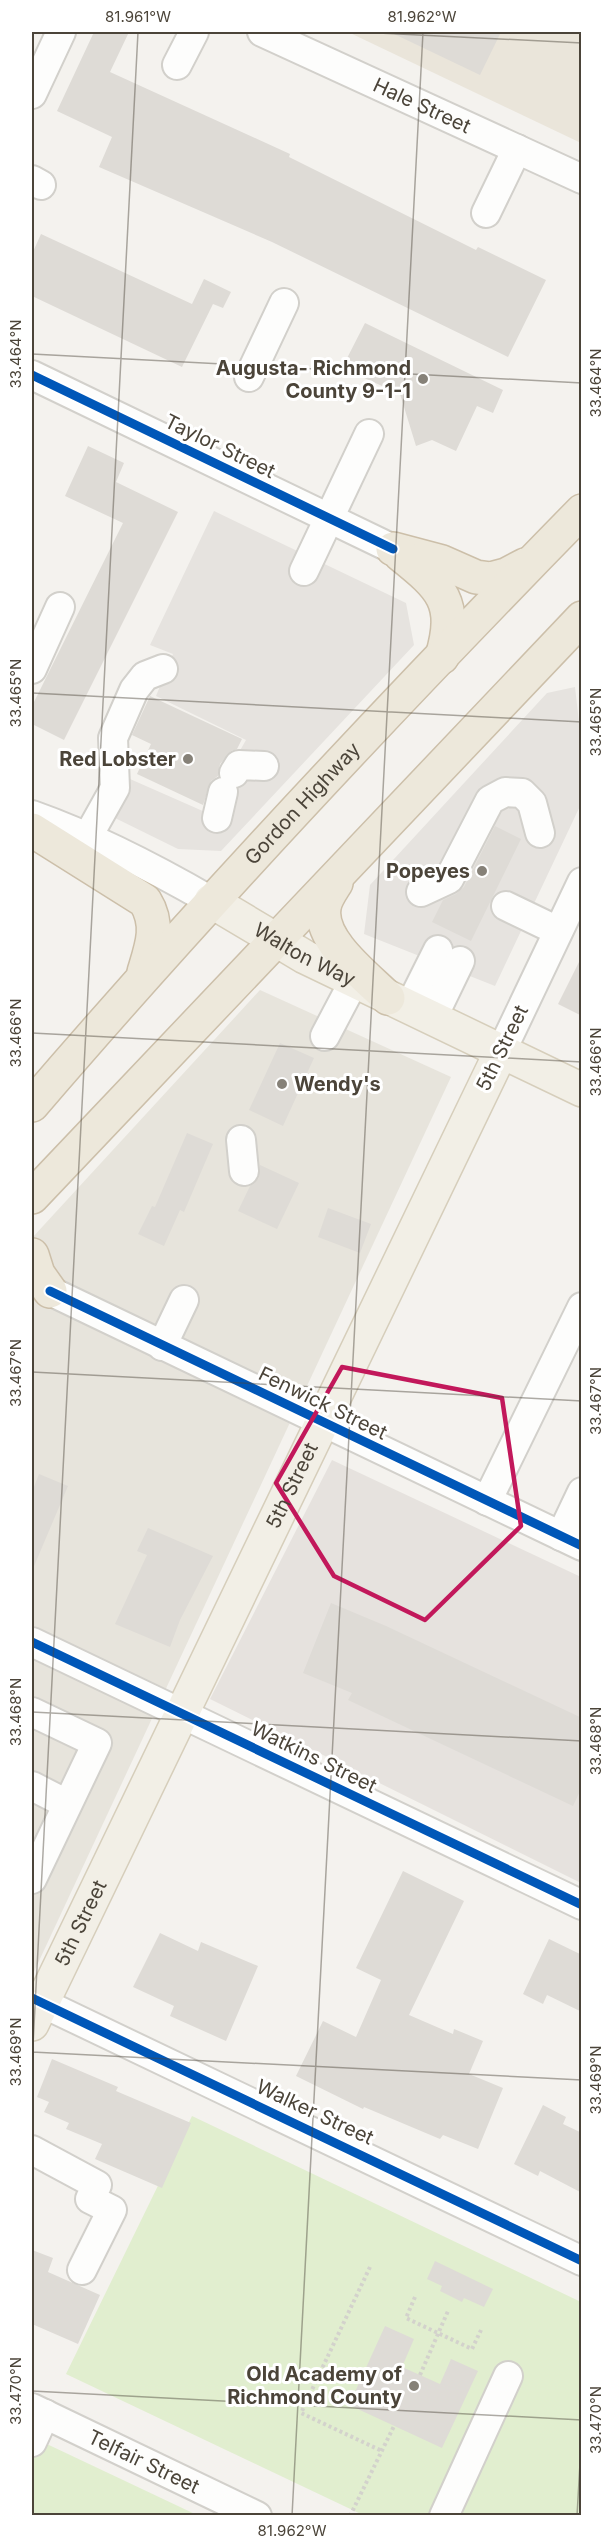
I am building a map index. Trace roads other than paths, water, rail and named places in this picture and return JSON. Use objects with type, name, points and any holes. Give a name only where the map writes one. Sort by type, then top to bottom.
[{"type":"highway","name":"Gordon Highway","points":[[32,1104],[144,974],[243,865],[582,511]]},
{"type":"highway","points":[[393,549],[442,562],[476,577],[491,579],[506,575],[534,560]]},
{"type":"highway","points":[[393,549],[433,581],[443,596],[448,628],[442,657]]},
{"type":"highway","points":[[35,1197],[582,618]]},
{"type":"highway","points":[[530,672],[560,651],[569,648],[582,650]]},
{"type":"highway","points":[[32,830],[145,901],[151,912],[154,938],[144,974]]},
{"type":"highway","points":[[349,863],[327,897],[323,921],[333,943],[410,1008]]},
{"type":"highway","points":[[32,1255],[41,1289]]},
{"type":"main road","name":"Walton Way","points":[[211,902],[354,981],[582,1090]]},
{"type":"main road","name":"5th Street","points":[[35,2008],[181,1713],[501,1052]]},
{"type":"street","points":[[32,94],[61,32]]},
{"type":"street","points":[[177,65],[194,32]]},
{"type":"street","name":"Hale Street","points":[[262,32],[582,179]]},
{"type":"street","points":[[486,213],[517,150]]},
{"type":"street","points":[[249,377],[284,303]]},
{"type":"street","name":"Taylor Street","points":[[32,375],[393,549]]},
{"type":"street","points":[[304,571],[369,434]]},
{"type":"street","points":[[32,669],[60,607]]},
{"type":"street","points":[[87,838],[115,788],[113,738],[134,690],[145,676],[163,669]]},
{"type":"street","points":[[224,794],[239,765],[264,766]]},
{"type":"street","points":[[421,892],[449,879],[490,800],[505,792],[522,794],[532,803],[540,833]]},
{"type":"street","name":"Walton Way","points":[[32,815],[173,879],[211,902]]},
{"type":"street","name":"5th Street","points":[[501,1052],[582,882]]},
{"type":"street","points":[[506,906],[558,931]]},
{"type":"street","points":[[410,1008],[449,956]]},
{"type":"street","points":[[325,1036],[354,981]]},
{"type":"street","name":"Fenwick Street","points":[[41,1289],[571,1541]]},
{"type":"street","points":[[162,1346],[184,1300]]},
{"type":"street","points":[[487,1501],[582,1306]]},
{"type":"street","points":[[571,1541],[582,1492]]},
{"type":"street","name":"Watkins Street","points":[[32,1642],[582,1905]]},
{"type":"street","points":[[32,1712],[97,1743],[34,1865]]},
{"type":"street","points":[[32,1786],[67,1804]]},
{"type":"street","name":"Walker Street","points":[[35,2008],[582,2261]]},
{"type":"street","points":[[32,2150],[97,2185],[90,2199],[112,2210],[82,2270]]},
{"type":"street","points":[[444,2516],[508,2376]]},
{"type":"street","points":[[32,2442],[38,2411]]},
{"type":"street","name":"Telfair Street","points":[[38,2411],[223,2508],[257,2516]]},
{"type":"place","name":"Augusta- Richmond County 9-1-1","points":[[423,379]]},
{"type":"place","name":"Red Lobster","points":[[188,759]]},
{"type":"place","name":"Popeyes","points":[[482,871]]},
{"type":"place","name":"Wendy's","points":[[282,1084]]},
{"type":"place","name":"Old Academy of Richmond County","points":[[414,2386]]}]
